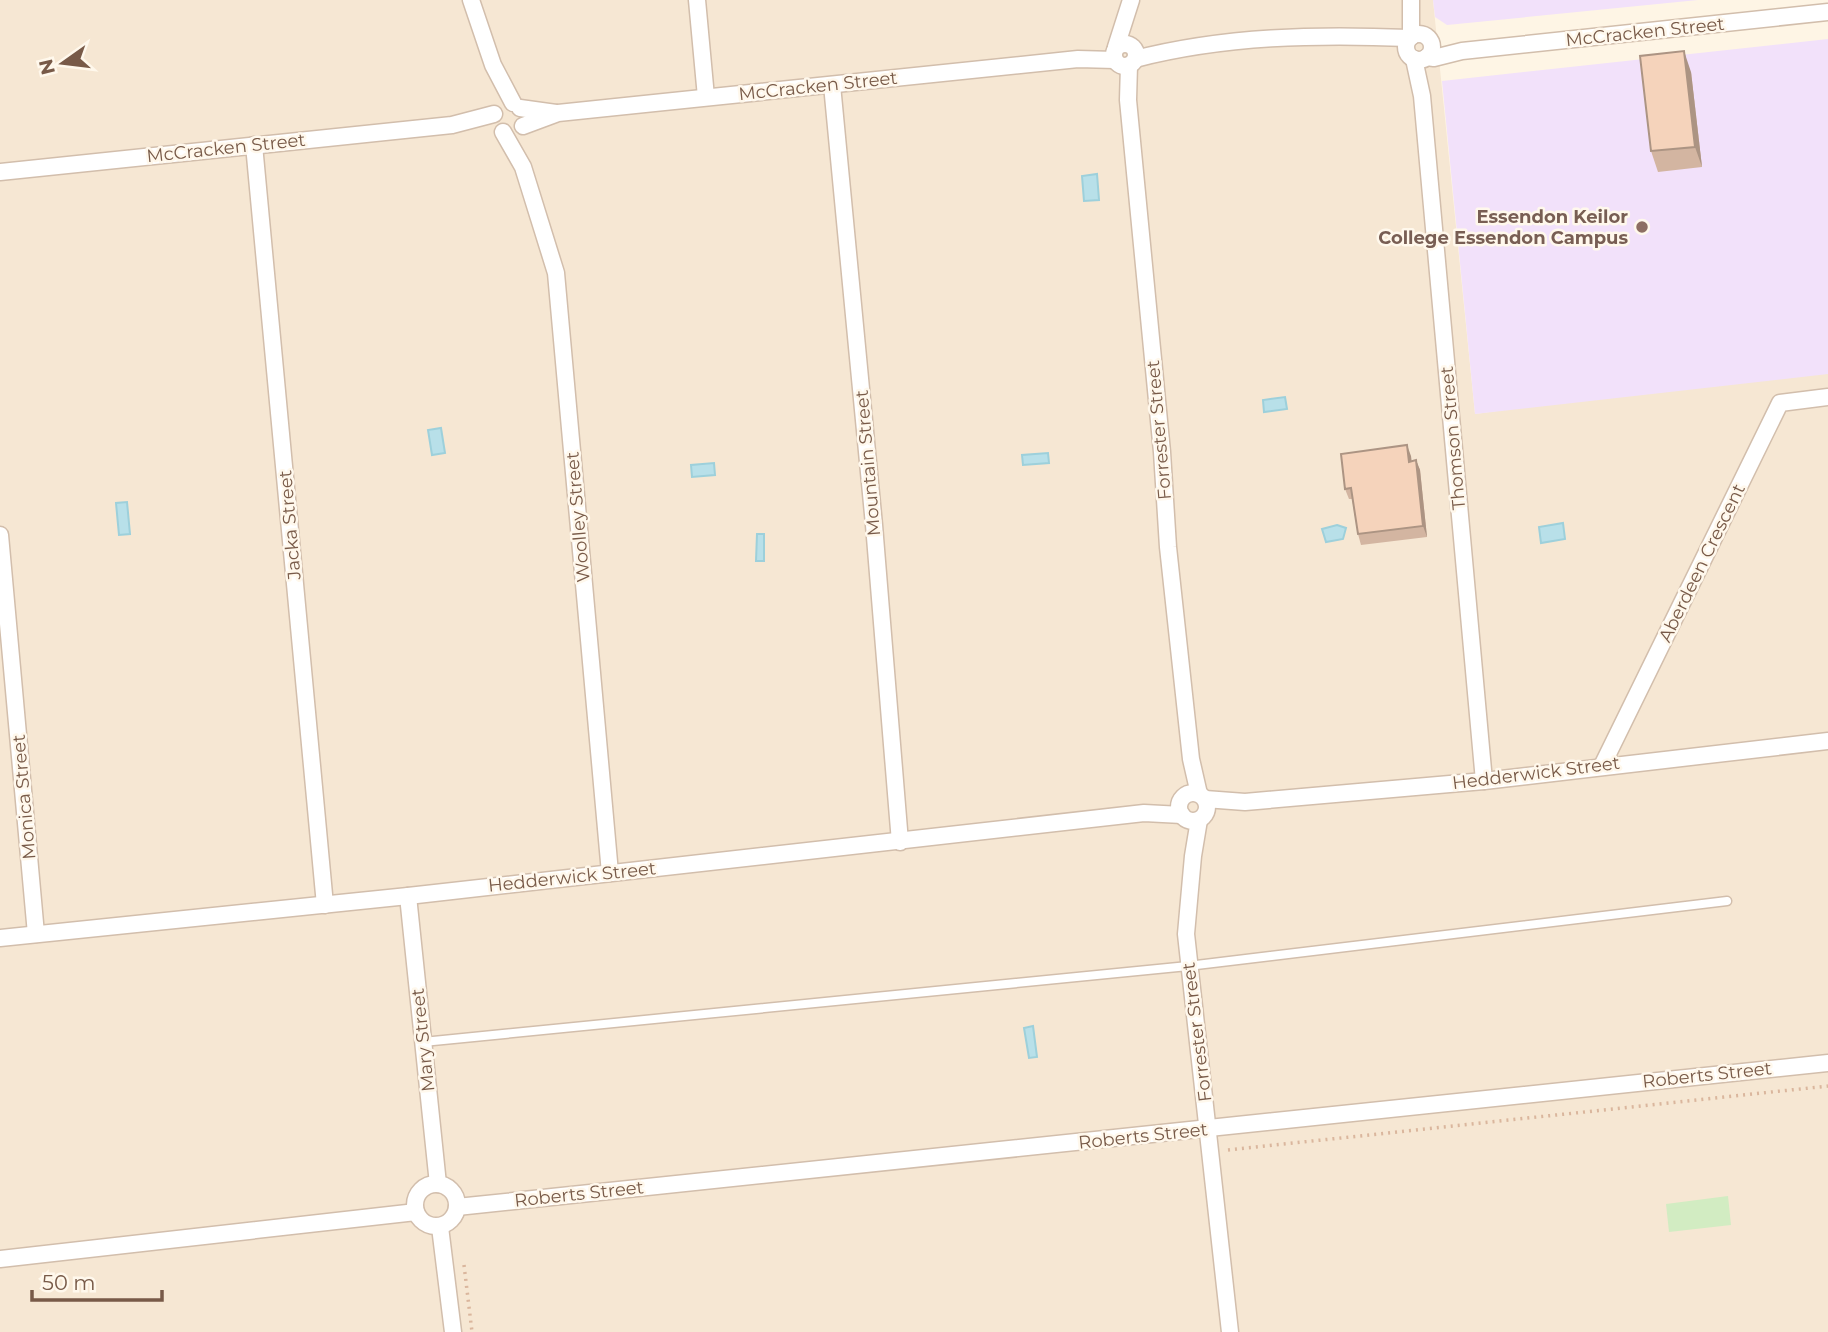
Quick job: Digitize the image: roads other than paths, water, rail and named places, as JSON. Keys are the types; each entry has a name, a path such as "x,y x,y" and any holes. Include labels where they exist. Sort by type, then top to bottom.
{"street":[{"name":"Woolley Street","path":"471,0 556,273 610,873"},
{"path":"697,0 706,97"},
{"name":"Thomson Street","path":"1412,0 1484,780"},
{"name":"Forrester Street","path":"1129,7 1124,55 1162,452 1168,547 1191,759 1193,856 1186,934 1188,967 1209,1129 1230,1332"},
{"name":"McCracken Street","path":"0,172 452,125 505,116 558,113 1169,51 1301,35 1362,36 1418,47 1462,51 1828,12"},
{"name":"Mountain Street","path":"832,85 874,525 900,842"},
{"name":"McCracken Street","path":"505,116 512,134 558,113"},
{"name":"Woolley Street","path":"521,128 523,167"},
{"name":"Jacka Street","path":"254,145 325,905"},
{"name":"Aberdeen Crescent","path":"1602,766 1780,403 1828,397"},
{"name":"Monica Street","path":"0,535 36,934"},
{"name":"Hedderwick Street","path":"0,938 900,842 1193,807 1484,780 1828,741"},
{"name":"Mary Street","path":"408,896 438,1184"},
{"name":"Roberts Street","path":"457,1207 1828,1063"},
{"path":"438,1184 449,1188 454,1194 457,1207 454,1218 440,1227 425,1223 416,1212 419,1192 425,1187 438,1184"},
{"path":"0,1259 416,1212"},
{"path":"440,1227 453,1332"}],"lane":[{"path":"423,1042 1188,967 1727,901"}],"water":[{"path":"1097,174 1099,200 1084,201 1082,176"},
{"path":"1285,397 1287,409 1264,412 1263,400"},
{"path":"441,428 445,453 432,455 428,430"},
{"path":"1048,453 1049,463 1023,465 1022,455"},
{"path":"714,463 715,475 692,477 691,465"},
{"path":"127,502 130,534 119,535 116,503"},
{"path":"1563,523 1565,539 1541,543 1539,527"},
{"path":"1337,525 1346,528 1343,539 1326,542 1322,529"},
{"path":"757,534 764,534 764,561 756,561"},
{"path":"1033,1026 1037,1057 1029,1058 1024,1028"}],"place":[{"name":"Essendon Keilor College Essendon Campus","path":"1642,227"}]}
